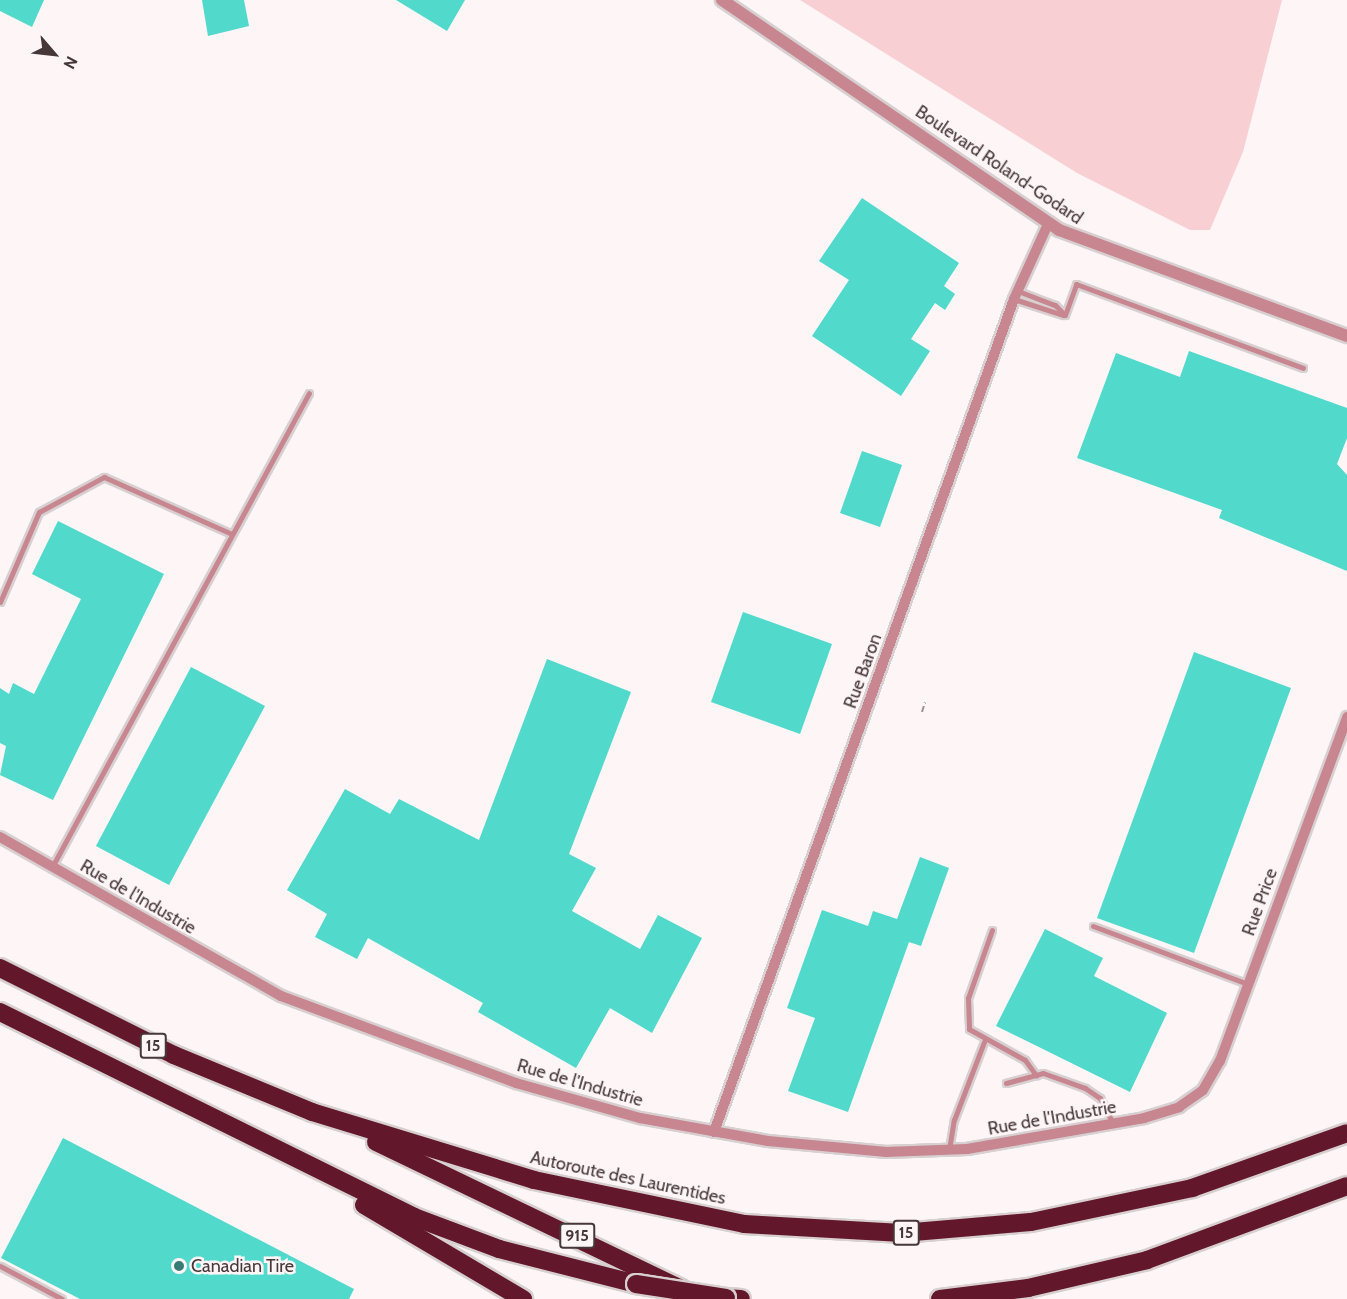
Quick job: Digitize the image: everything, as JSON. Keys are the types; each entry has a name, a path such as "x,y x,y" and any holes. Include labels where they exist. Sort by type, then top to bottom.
{"highway":[{"name":"Autoroute des Laurentides","path":"0,968 174,1055 312,1112 512,1174 656,1210 744,1224 858,1232 964,1230 1096,1212 1234,1175 1347,1133"},
{"name":"15","path":"0,1012 302,1166 455,1234 636,1284 734,1298"},
{"name":"915","path":"312,1112 700,1299"},
{"path":"302,1166 448,1260 523,1299"},
{"path":"940,1299 1028,1288 1148,1260 1347,1186"}],"street":[{"name":"Boulevard Roland-Godard","path":"722,0 1048,224 1122,256 1347,336"},
{"name":"Rue Baron","path":"714,1132 1016,295 1048,224"},
{"name":"Rue Price","path":"1198,1095 1220,1061 1347,717"},
{"name":"Rue de l'Industrie","path":"0,837 227,968 329,1017 579,1102 714,1132 851,1151 949,1150 1114,1125 1162,1114 1198,1095"}],"lane":[{"path":"1016,295 1065,315 1076,284 1303,368"},
{"path":"52,867 309,393"},
{"path":"0,602 39,512 104,477 232,534"},
{"path":"1093,926 1248,984"},
{"path":"992,930 968,998 969,1029 984,1042 1025,1060 1036,1075"},
{"path":"949,1150 954,1120 984,1042"},
{"path":"1006,1083 1036,1075 1092,1091 1114,1125"},
{"path":"0,1266 62,1299"}],"path":[{"path":"922,712 925,702"}],"shaded area":[{"path":"800,0 1282,0 1243,152 1210,230 1190,230 1077,173"}],"building":[{"path":"0,0 44,0 32,27 0,11"},
{"path":"202,0 244,0 249,26 208,36"},
{"path":"396,0 465,0 447,31"},
{"path":"862,198 959,263 944,286 955,294 945,310 935,303 911,339 930,351 901,396 812,336 849,280 819,261"},
{"path":"1189,351 1347,408 1347,438 1337,464 1347,475 1347,571 1219,518 1222,510 1077,458 1116,353 1180,377"},
{"path":"862,451 902,465 880,527 840,513"},
{"path":"58,521 164,574 53,800 0,775 6,746 0,743 0,688 9,694 13,683 34,694 81,599 32,574"},
{"path":"743,612 832,644 800,734 711,702"},
{"path":"1194,652 1291,688 1194,953 1097,918"},
{"path":"547,659 631,692 569,854 596,868 572,911 640,949 658,915 702,938 652,1033 610,1008 576,1068 478,1012 483,1003 368,938 357,959 315,937 327,914 287,890 345,789 390,814 399,799 479,840"},
{"path":"191,667 265,706 169,885 96,846"},
{"path":"920,857 949,868 921,946 909,942 848,1112 788,1091 815,1018 787,1008 822,910 868,926 873,911 897,919"},
{"path":"1045,929 1103,958 1094,976 1167,1013 1130,1092 996,1026"},
{"path":"63,1138 354,1289 349,1299 80,1299 1,1258"}],"place":[{"name":"Canadian Tire","path":"179,1266"}]}
